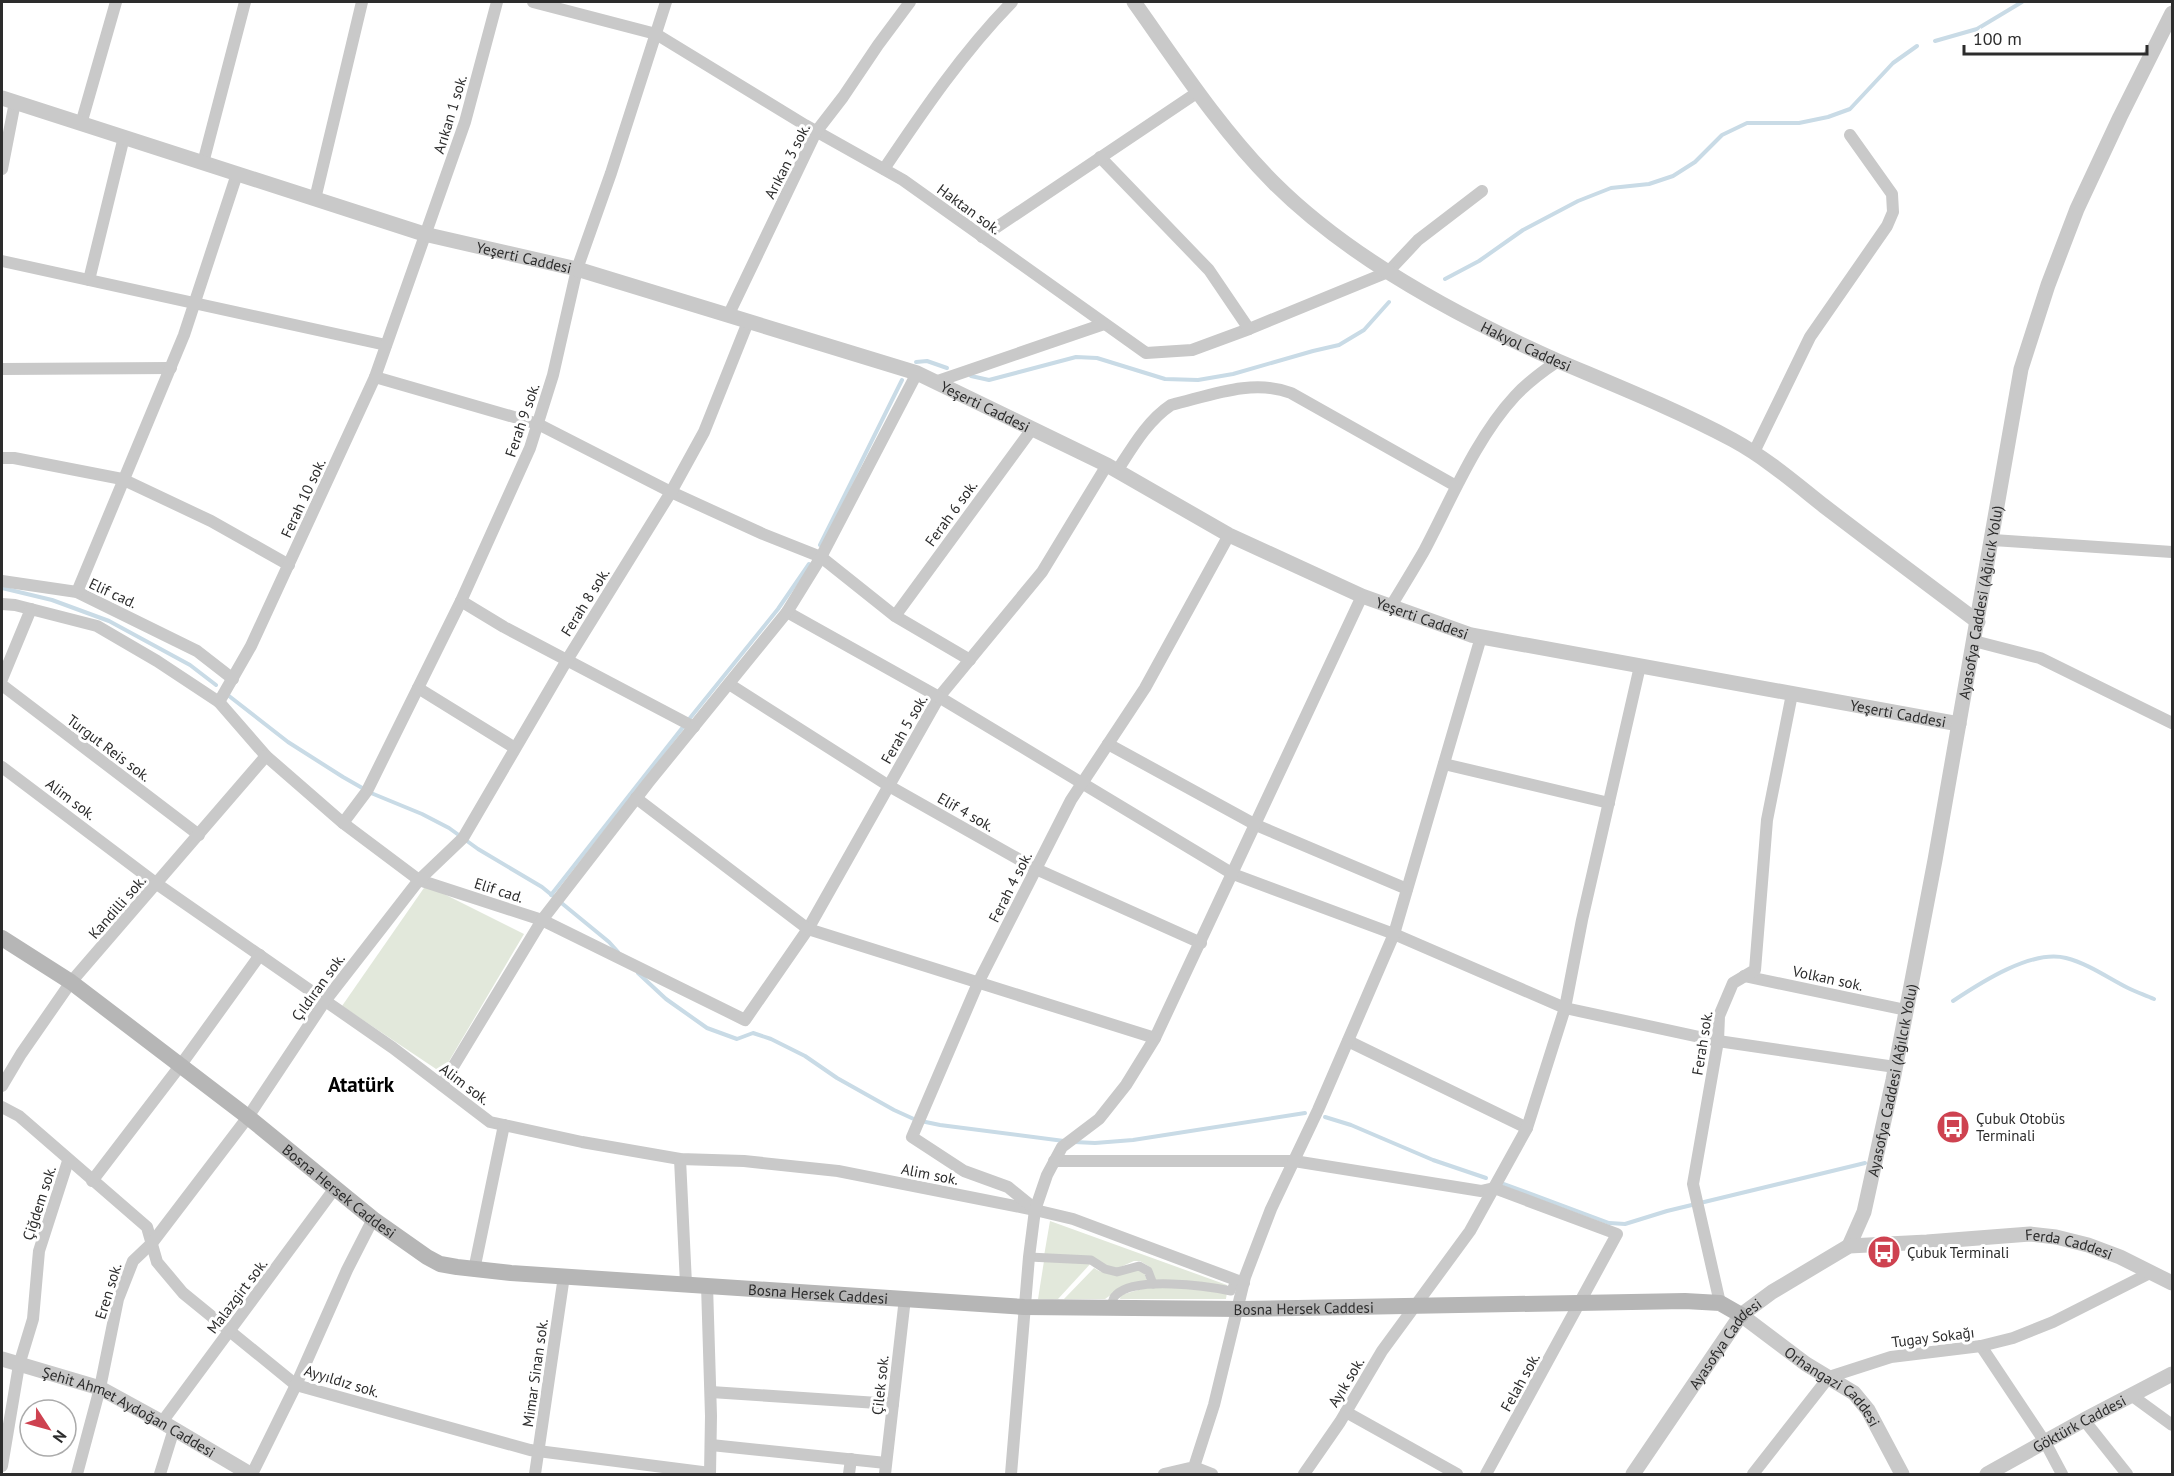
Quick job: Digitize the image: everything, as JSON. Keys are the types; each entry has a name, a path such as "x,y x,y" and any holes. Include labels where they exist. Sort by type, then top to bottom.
{"main road":[{"name":"Bosna Hersek Caddesi","path":"2,938 71,982 248,1117 373,1219 440,1264 474,1270 1024,1307 1236,1310 1684,1301 1720,1303 1741,1315"}],"street":[{"path":"81,124 116,2"},
{"path":"203,163 245,2"},
{"path":"315,199 362,2"},
{"name":"Arıkan 1 sok.","path":"424,234 465,122 497,2"},
{"name":"Haktan sok.","path":"532,2 656,34 816,132 903,180 1146,353 1192,350 1388,272"},
{"name":"Ferah 9 sok.","path":"343,823 367,791 461,601 530,448 553,375 577,268 611,173 666,2"},
{"name":"Arıkan 3 sok.","path":"728,316 816,132 910,2"},
{"path":"884,170 928,104 981,33 1012,2"},
{"name":"Hakyol Caddesi","path":"1134,2 1198,92 1274,183 1331,231 1388,272 1461,313 1558,360 1629,390 1754,452 1978,622"},
{"name":"Ayasofya Caddesi (Ağılcık Yolu)","path":"1849,1246 1864,1212 1895,1067 1993,540 2021,369 2044,296 2077,209 2172,13"},
{"path":"982,237 1198,92"},
{"path":"2,169 8,100"},
{"name":"Yeşerti Caddesi","path":"8,100 424,234 577,268 917,374 1112,468 1229,536 1362,596 1471,635 1959,724"},
{"path":"1754,452 1809,337 1887,226 1893,212 1892,194 1850,135"},
{"path":"89,280 124,137"},
{"path":"1100,157 1209,270 1249,329"},
{"path":"77,592 171,368 237,174"},
{"path":"1388,272 1418,240 1482,191"},
{"name":"Ferah 10 sok.","path":"219,702 251,646 375,377 424,234"},
{"path":"2,261 386,345"},
{"name":"Ferah 8 sok.","path":"419,880 463,838 567,660 671,492 704,432 748,322"},
{"path":"935,382 1104,324"},
{"path":"1391,606 1424,550 1456,486 1504,408 1526,385 1558,360"},
{"path":"2,369 171,368"},
{"path":"442,1085 542,920 636,798 787,612 822,557 917,374"},
{"path":"375,377 538,424 671,492 763,534 822,557 895,616 970,660"},
{"name":"Ferah 5 sok.","path":"745,1020 808,929 939,697 1042,572 1112,468 1163,411 1171,405 1260,386 1280,389 1291,393 1456,486"},
{"name":"Ferah 6 sok.","path":"895,616 1032,429"},
{"path":"2,458 14,458 124,480 211,521 289,565"},
{"name":"Ferah 4 sok.","path":"1035,1210 1008,1187 964,1171 912,1137 978,983 1071,800 1145,688 1229,536"},
{"path":"1993,540 2172,552"},
{"name":"Elif cad.","path":"2,581 77,592 197,651 233,678"},
{"path":"1011,1474 1029,1257 1035,1210 1047,1175 1062,1147 1099,1119 1126,1085 1155,1038 1362,596"},
{"path":"461,601 694,727"},
{"path":"2,604 15,605 97,627 219,702 266,756"},
{"path":"2,679 31,609"},
{"path":"787,612 939,697 1233,874 1394,934 1565,1008 1718,1041 1895,1067"},
{"path":"1194,1467 1214,1405 1236,1310 1240,1281 1394,934 1481,637"},
{"path":"1974,641 2040,658 2172,723"},
{"name":"Ayık sok.","path":"1304,1474 1346,1412 1382,1351 1470,1231 1527,1128 1565,1008 1582,920 1640,666"},
{"name":"Elif 4 sok.","path":"729,684 889,786 1036,869 1201,943"},
{"name":"Turgut Reis sok.","path":"2,685 199,835"},
{"path":"418,688 515,748"},
{"name":"Ferah sok.","path":"1720,1303 1693,1184 1718,1041 1719,1016 1733,983 1755,970 1767,820 1792,694"},
{"path":"1108,744 1256,825 1407,889"},
{"name":"Elif cad.","path":"266,756 343,823 419,880 542,920 745,1020"},
{"name":"Kandilli sok.","path":"2,1086 21,1054 71,982 266,756"},
{"path":"1444,764 1609,803"},
{"name":"Alim sok.","path":"2,767 157,884 325,1001 490,1122 582,1142 680,1159 744,1161 838,1171 1035,1210 1073,1219 1240,1281"},
{"path":"636,798 808,929 1155,1038"},
{"name":"Çıldıran sok.","path":"248,1117 325,1001 419,880"},
{"path":"92,1180 180,1066 260,955"},
{"name":"Volkan sok.","path":"1744,976 1906,1010"},
{"path":"1348,1041 1527,1128"},
{"name":"Ayyıldız sok.","path":"2,1107 19,1116 68,1161 147,1227 158,1262 183,1293 296,1385 538,1451 710,1474"},
{"name":"Eren sok.","path":"76,1474 100,1388 118,1299 133,1261 152,1243 248,1117"},
{"path":"474,1270 504,1125"},
{"path":"680,1159 686,1284"},
{"name":"Çiğdem sok.","path":"2,1466 19,1365 33,1319 39,1251 68,1161"},
{"path":"1054,1161 1294,1161 1481,1191 1494,1188"},
{"name":"Malazgirt sok.","path":"160,1474 168,1426 230,1331 335,1188"},
{"name":"Felah sok.","path":"1486,1474 1617,1234 1494,1188"},
{"path":"251,1474 296,1385 347,1270 373,1219"},
{"name":"Ferda Caddesi","path":"1849,1246 2030,1234 2056,1237 2088,1245 2172,1283"},
{"name":"Ayasofya Caddesi","path":"1633,1474 1741,1315 1772,1292 1849,1246"},
{"path":"1029,1257 1092,1260 1105,1269 1117,1272 1139,1266 1148,1271 1153,1284"},
{"name":"Tugay Sokağı","path":"1829,1377 1891,1357 1981,1346 2032,1331 2152,1272"},
{"name":"Mimar Sinan sok.","path":"535,1474 564,1276"},
{"path":"1111,1308 1113,1299 1118,1293 1153,1284 1197,1285 1231,1291 1240,1281"},
{"path":"707,1285 711,1392 710,1474"},
{"name":"Çilek sok.","path":"886,1469 905,1298"},
{"name":"Orhangazi Caddesi","path":"1741,1315 1799,1359 1854,1392 1868,1410 1902,1474"},
{"path":"1981,1346 2045,1442 2062,1474"},
{"name":"Şehit Ahmet Aydoğan Caddesi","path":"2,1359 100,1388 251,1474"},
{"name":"Göktürk Caddesi","path":"1987,1474 2172,1374"},
{"path":"1753,1474 1829,1377"},
{"path":"711,1392 893,1404"},
{"path":"2131,1395 2172,1425"},
{"path":"1346,1412 1458,1474"},
{"path":"2084,1420 2127,1474"},
{"path":"711,1445 851,1459 886,1469"},
{"path":"849,1474 851,1459"},
{"path":"1164,1474 1194,1467 1212,1474"}],"shaded area":[{"path":"426,885 524,934 442,1073 342,1006"},
{"path":"1050,1221 1227,1285 1227,1289 1156,1281 1150,1267 1140,1261 1134,1261 1118,1268 1044,1256"},
{"path":"1044,1261 1092,1262 1058,1299 1038,1299"},
{"path":"1094,1268 1106,1273 1144,1272 1147,1281 1115,1292 1105,1299 1064,1299"},
{"path":"1152,1286 1227,1292 1226,1299 1120,1299 1121,1295"}],"waterway":[{"path":"1935,41 1977,29 2022,2"},
{"path":"1445,279 1479,261 1523,230 1578,201 1611,188 1649,184 1673,176 1695,162 1722,135 1747,123 1799,123 1828,117 1850,109 1893,63 1917,46"},
{"path":"971,376 989,380 1076,357 1097,358 1165,379 1198,380 1233,374 1339,345 1364,330 1389,302"},
{"path":"916,362 927,361 947,368"},
{"path":"820,545 902,380"},
{"path":"690,718 778,609 809,564"},
{"path":"2,588 52,600 109,621 190,665 216,685"},
{"path":"229,696 288,742 343,777 371,793 449,828 478,849 542,887 618,952"},
{"path":"551,895 683,727"},
{"path":"1953,1001 2007,969 2038,958 2052,957 2066,958 2083,964 2154,999"},
{"path":"638,973 666,999 707,1028 737,1039 753,1033 771,1039 805,1056 837,1078 894,1110 916,1120 1064,1141"},
{"path":"1074,1142 1133,1140 1305,1113"},
{"path":"1325,1117 1351,1125 1433,1160 1486,1178"},
{"path":"1504,1184 1609,1223 1625,1224 1667,1211 1865,1163"}],"place":[{"name":"Çubuk Otobüs Terminali","path":"1953,1127"},
{"name":"Çubuk Terminali","path":"1884,1252"}],"district":[{"name":"Atatürk","path":"361,1084"}]}
